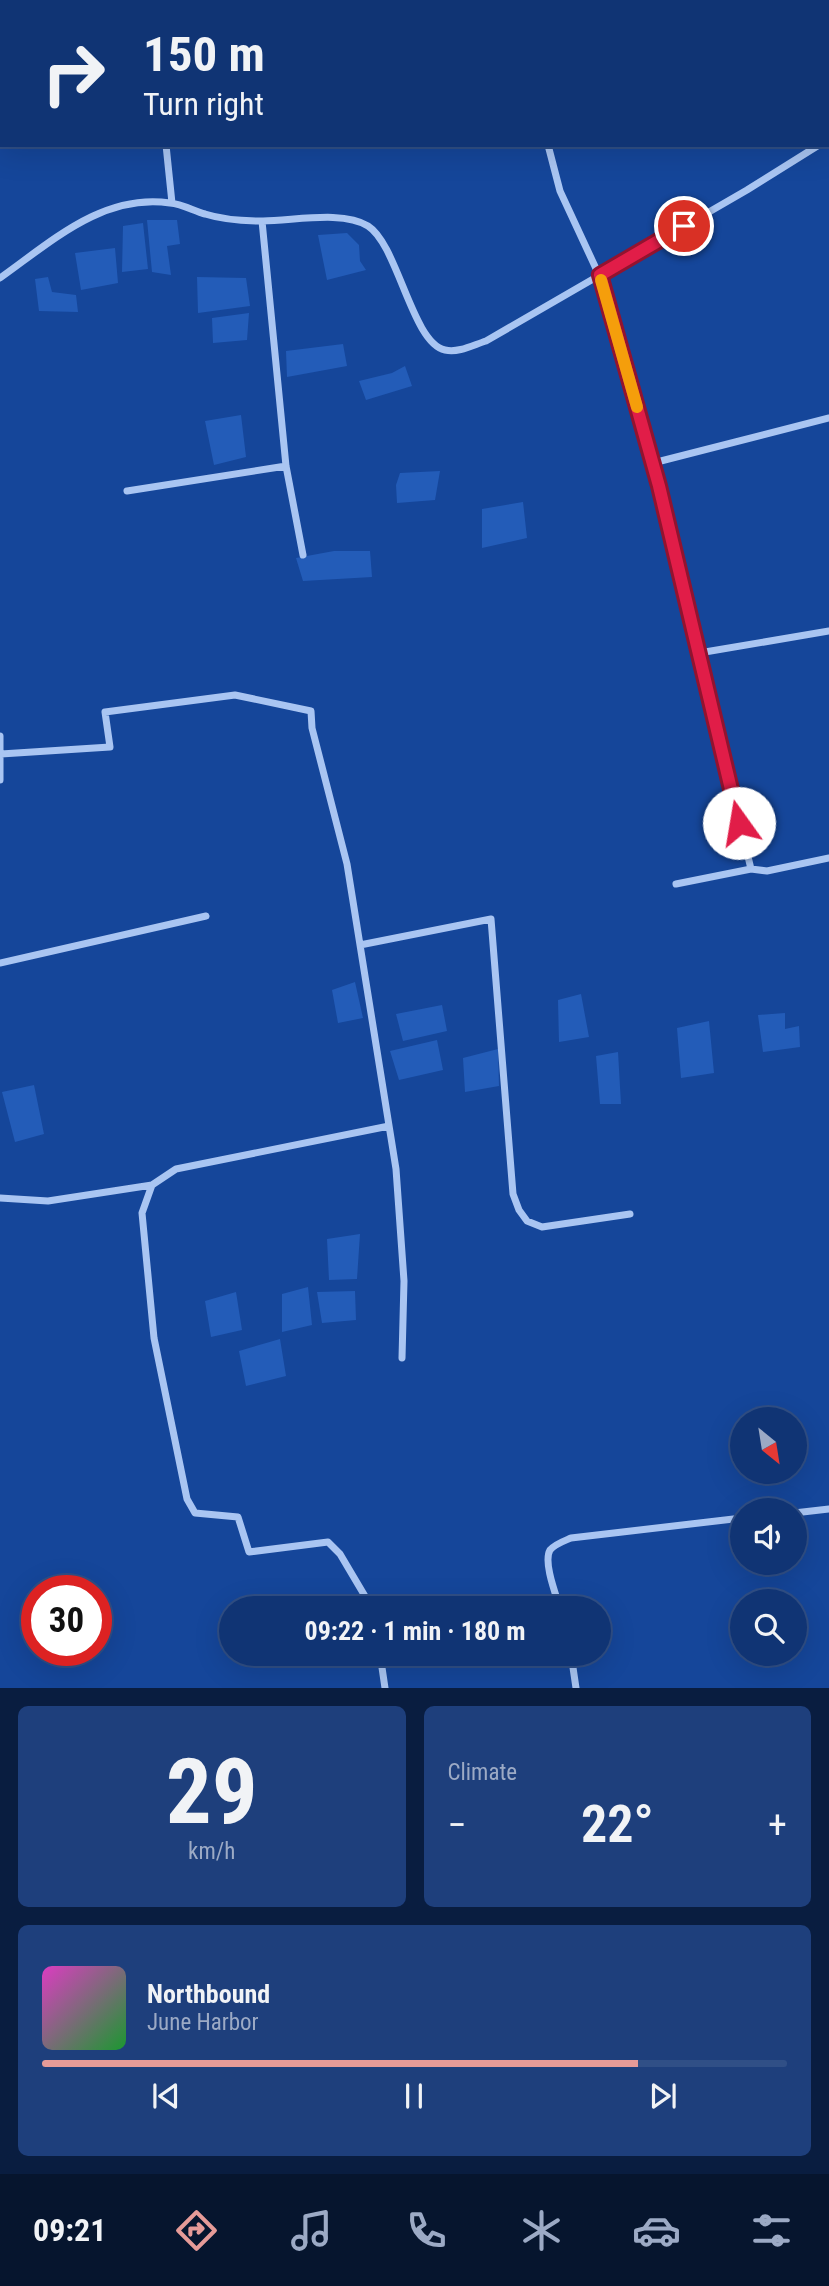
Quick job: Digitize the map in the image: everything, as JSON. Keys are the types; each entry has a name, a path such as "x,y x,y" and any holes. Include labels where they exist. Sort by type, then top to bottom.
{"street":[{"path":"166,147 172,203"},
{"path":"549,147 560,191 600,275 653,463 751,869"},
{"path":"0,278 84,219 119,205 172,203 225,219 262,221 348,218 369,227 383,243 429,338 443,350 459,350 486,341 747,190 816,147"},
{"path":"262,221 286,466 303,555"},
{"path":"653,463 829,418"},
{"path":"127,491 286,466"},
{"path":"699,653 829,632"},
{"path":"1,754 110,747 105,712 234,695 311,711 313,729 347,864 396,1169 404,1281 402,1358"},
{"path":"0,736 0,780"},
{"path":"676,884 751,869 766,871 829,858"},
{"path":"0,963 206,916"},
{"path":"360,944 491,919 513,1194 519,1210 527,1221 542,1227 630,1214"},
{"path":"0,1198 48,1201 152,1185 176,1169 389,1126"},
{"path":"152,1185 142,1213 154,1338 187,1499 195,1513 237,1517 249,1552 328,1542 340,1554 365,1596"},
{"path":"807,1512 829,1509"},
{"path":"557,1596 547,1559 551,1550 559,1543 571,1538 730,1519"},
{"path":"382,1666 385,1688"},
{"path":"573,1666 576,1688"}],"building":[{"path":"147,220 177,220 180,244 167,246 171,275 152,272"},
{"path":"143,223 148,269 122,272 123,226"},
{"path":"347,233 359,245 360,261 366,270 327,280 318,235"},
{"path":"115,248 118,283 81,290 75,253"},
{"path":"48,277 52,292 76,295 78,312 39,311 35,279"},
{"path":"197,277 246,278 250,306 198,313"},
{"path":"249,313 247,340 213,343 212,318"},
{"path":"343,344 347,366 287,377 286,351"},
{"path":"405,366 412,386 366,400 359,381 392,373"},
{"path":"241,415 246,457 214,465 205,421"},
{"path":"440,471 435,500 397,503 396,485 400,473"},
{"path":"523,502 527,538 482,548 482,509"},
{"path":"334,551 370,551 372,577 303,581 296,558"},
{"path":"355,982 363,1018 338,1023 332,990"},
{"path":"581,994 589,1037 559,1042 558,1000"},
{"path":"442,1005 447,1031 403,1041 396,1014"},
{"path":"785,1013 785,1029 799,1026 800,1047 763,1052 758,1015"},
{"path":"709,1021 714,1073 681,1078 677,1028"},
{"path":"437,1040 443,1070 399,1080 390,1051"},
{"path":"498,1049 499,1086 465,1092 463,1058"},
{"path":"618,1052 621,1104 600,1104 596,1056"},
{"path":"34,1085 44,1134 15,1142 2,1092"},
{"path":"360,1234 357,1279 329,1280 327,1239"},
{"path":"308,1287 312,1325 282,1332 282,1294"},
{"path":"355,1291 356,1320 322,1323 317,1292"},
{"path":"236,1292 242,1330 211,1337 205,1301"},
{"path":"280,1339 286,1376 246,1386 239,1351"}],"slow traffic":[{"path":"601,280 637,407"}],"route":[{"path":"684,226 600,275 659,486 739,823"}]}
